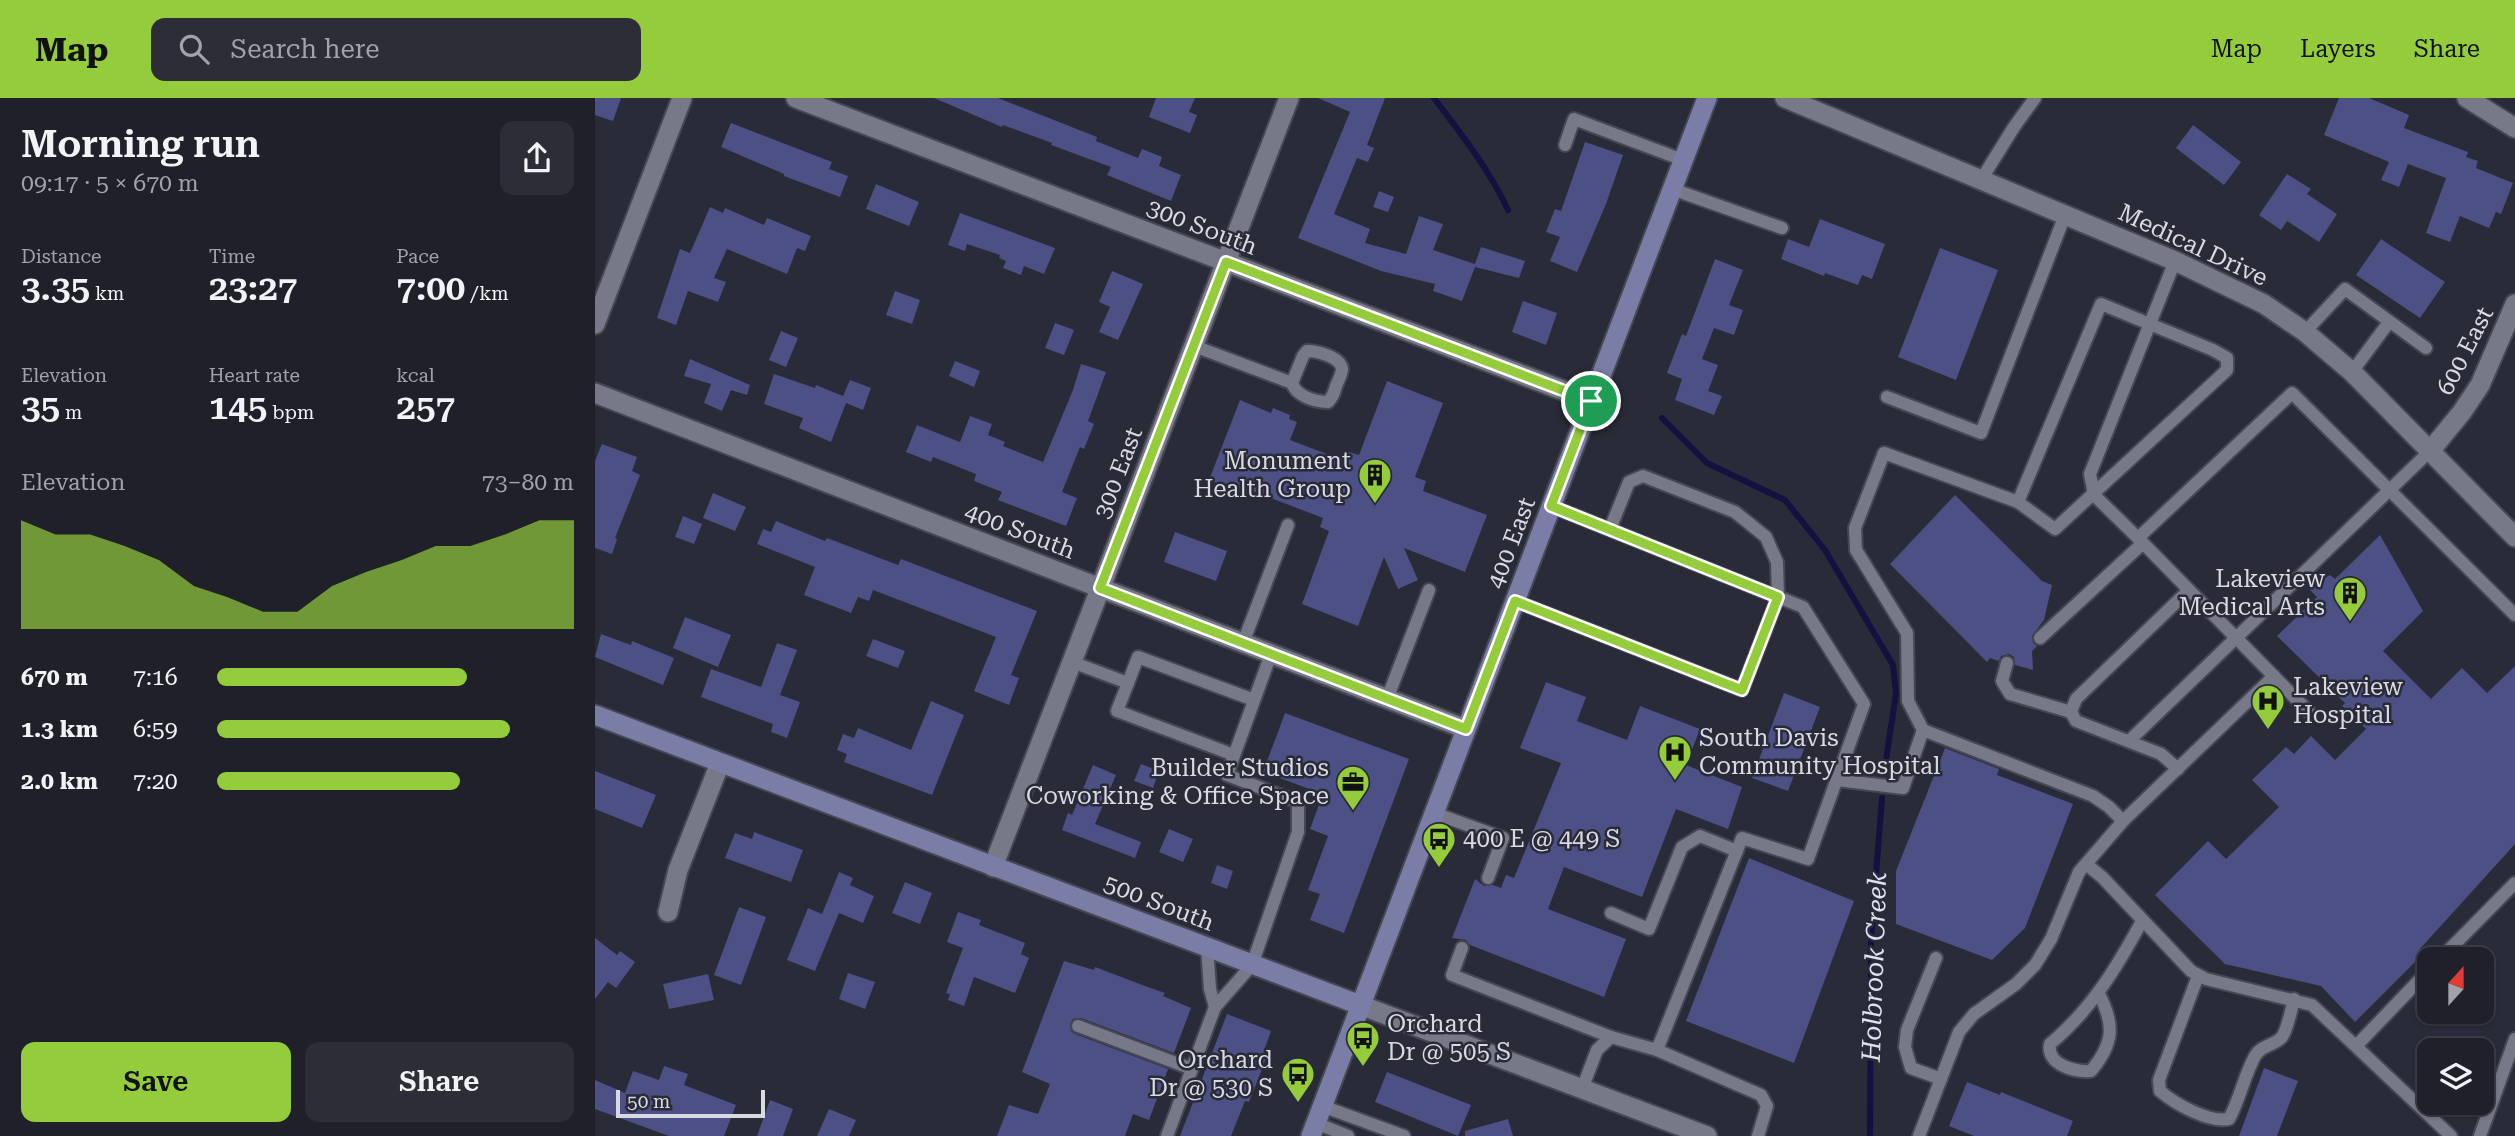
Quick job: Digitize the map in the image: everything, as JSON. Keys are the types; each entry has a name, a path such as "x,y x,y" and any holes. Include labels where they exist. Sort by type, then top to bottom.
{"main road":[{"name":"400 East","path":"1316,1122 1707,98"},
{"name":"500 South","path":"595,715 1360,1005"}],"street":[{"path":"595,324 683,98"},
{"name":"300 South","path":"796,98 1591,401"},
{"name":"300 East","path":"993,866 1289,98"},
{"name":"Medical Drive","path":"1785,98 2175,261 2242,292 2305,332 2352,372 2515,537"},
{"path":"2467,98 2515,128"},
{"name":"600 East","path":"2430,451 2457,419 2480,385 2515,304"},
{"name":"400 South","path":"595,393 1466,729"},
{"path":"668,912 678,870 720,763"},
{"name":"500 South","path":"1360,1005 1707,1136"}],"lane":[{"path":"1981,180 2035,98"},
{"path":"1565,145 1574,119 1683,160"},
{"path":"1672,189 1782,228"},
{"path":"1887,397 1981,433 2064,215"},
{"path":"2175,261 2090,474 2094,495 2311,714"},
{"path":"2305,332 2345,289 2426,348"},
{"path":"2018,502 2101,304 2227,358 2227,370 2055,529 2018,502 1884,453 1855,528 1856,550 1907,633 1908,701 1923,730 2093,796 2123,821"},
{"path":"2352,372 2389,322"},
{"path":"1194,346 1292,383 1297,393 1321,402 1328,402 1332,398 1342,371 1341,365 1325,355 1307,351 1292,383"},
{"path":"2040,638 2292,393 2515,615"},
{"path":"2129,741 2430,451"},
{"path":"1515,601 1742,690 1778,597 1777,562 1766,537 1735,512 1643,476 1629,482 1610,530"},
{"path":"1551,506 1803,607 1864,704 1808,859 1742,838 1657,1050"},
{"path":"1243,643 1288,525"},
{"path":"1387,699 1429,590"},
{"path":"2071,712 2076,699 2189,590"},
{"path":"1167,1136 1215,1007 1252,965 1298,832 1298,802 1227,775 1271,654"},
{"path":"1234,755 1118,711 1128,683 1139,657 1254,700"},
{"path":"1072,662 1128,683"},
{"path":"2007,663 2002,681 2010,694 2071,712 2076,721 2161,754 2178,769"},
{"path":"1919,1136 1965,1022 2025,975 2045,951 2074,881 2086,864 2123,821 2274,676"},
{"path":"1837,780 1903,788 1923,730"},
{"path":"1434,813 1503,838 1488,878"},
{"path":"1611,913 1649,929 1682,847 1700,836 1737,851"},
{"path":"2086,864 2102,877 2186,967 2198,976 2312,1005 2451,1136"},
{"path":"2452,947 2515,883"},
{"path":"2099,995 2108,1013 2110,1037 2099,1062 2091,1071 2078,1072 2053,1060 2049,1051 2050,1044 2071,1027 2099,995 2142,921"},
{"path":"1207,947 1210,989 1215,1007"},
{"path":"1462,948 1452,975 1611,1037 1657,1050 1762,1095 1767,1106 1758,1136"},
{"path":"1936,958 1907,1030 1905,1047 1911,1068 1941,1079"},
{"path":"2198,976 2159,1080 2160,1091 2173,1103 2219,1121 2229,1119 2256,1055 2264,1046 2282,1037 2294,999"},
{"path":"2357,1045 2417,982"},
{"path":"1078,1026 1192,1069"},
{"path":"1582,1088 1597,1050 1611,1037"},
{"path":"2480,1136 2515,1039"},
{"path":"1316,1122 1348,1136"},
{"path":"1316,1122 1404,1136"}],"building":[{"path":"595,98 621,98 613,121 595,115"},
{"path":"934,98 998,98 1097,137 1096,141 1138,158 1142,149 1162,157 1159,166 1181,175 1171,201 1107,175 1111,167 1003,125 1002,127"},
{"path":"1156,98 1195,98 1189,112 1197,115 1190,133 1149,117"},
{"path":"1318,98 1385,98 1367,145 1374,148 1368,162 1357,158 1334,214 1370,229 1365,243 1406,254 1419,216 1443,224 1433,250 1475,264 1481,247 1525,261 1519,278 1475,267 1462,301 1433,291 1435,284 1381,271 1298,238 1350,112"},
{"path":"2339,98 2369,98 2409,115 2404,128 2468,152 2466,157 2478,161 2476,168 2513,183 2501,214 2496,212 2489,228 2460,216 2450,242 2426,233 2446,178 2408,164 2399,187 2381,180 2389,162 2324,135"},
{"path":"731,123 832,162 829,169 848,176 840,197 784,176 721,147"},
{"path":"2193,125 2241,162 2224,185 2176,148"},
{"path":"1585,142 1623,155 1606,204 1577,272 1550,261 1560,237 1546,232 1555,209 1561,211"},
{"path":"2287,174 2311,189 2307,194 2337,214 2319,242 2287,221 2281,230 2259,215"},
{"path":"876,184 919,202 909,226 866,209"},
{"path":"1379,191 1394,197 1388,212 1373,207"},
{"path":"710,207 723,213 725,208 764,225 767,218 811,236 805,251 797,248 787,274 727,249 714,278 726,282 718,302 688,291 676,325 657,318 680,249 690,253"},
{"path":"960,213 1055,248 1044,274 1024,266 1021,275 1003,268 1006,261 999,258 1000,255 967,244 965,251 948,245"},
{"path":"1820,219 1885,244 1872,279 1862,275 1858,285 1825,273 1824,276 1781,259 1788,239 1809,247"},
{"path":"2381,239 2445,282 2420,318 2356,275"},
{"path":"1940,248 1998,270 1956,380 1898,357"},
{"path":"1715,259 1743,270 1729,305 1743,310 1734,335 1714,328 1702,359 1718,365 1708,391 1722,396 1714,415 1675,400 1682,379 1667,373 1682,334 1686,336"},
{"path":"1112,271 1143,284 1118,340 1099,332 1110,307 1099,302"},
{"path":"895,291 920,300 912,324 886,315"},
{"path":"1523,301 1557,313 1546,345 1512,332"},
{"path":"1055,323 1074,330 1064,355 1045,348"},
{"path":"781,331 798,338 786,367 769,360"},
{"path":"690,359 750,385 747,395 731,390 722,411 704,403 711,384 684,376"},
{"path":"955,361 980,371 974,387 949,376"},
{"path":"1081,364 1106,372 1088,421 1094,424 1084,449 1080,447 1062,492 1077,498 1066,526 998,500 1002,492 974,481 976,474 933,457 931,462 906,452 917,425 960,442 970,416 992,424 988,435 1005,442 1003,446 1043,462"},
{"path":"774,374 815,388 816,385 843,396 850,380 871,388 863,410 846,403 831,442 799,428 803,418 764,404"},
{"name":"Monument Health Group","path":"1387,381 1443,403 1415,477 1426,481 1423,491 1487,515 1465,572 1404,548 1418,580 1398,589 1384,557 1358,626 1302,604 1329,531 1320,527 1323,518 1250,490 1248,495 1209,480 1240,400 1271,413 1273,408 1290,415 1289,419 1297,422 1290,440 1345,461 1349,452 1359,455"},
{"path":"602,444 637,457 632,471 640,475 615,538 617,539 612,554 595,548 595,461"},
{"path":"713,493 746,507 735,531 703,518"},
{"path":"1955,495 2042,581 2052,585 2044,620 2032,636 2033,643 2037,646 2032,651 2033,670 2015,665 2014,657 2009,654 2001,656 1999,661 1990,658 1987,662 1890,564"},
{"path":"683,516 702,524 694,544 675,537"},
{"path":"776,521 825,541 827,538 898,565 901,559 1037,611 1011,675 1019,678 1009,705 974,691 996,637 873,590 869,601 858,597 851,613 804,595 815,567 757,544 763,529 771,532"},
{"path":"1175,532 1227,551 1216,581 1164,562"},
{"name":"Lakeview Hospital","path":"2380,535 2423,611 2383,651 2431,699 2462,668 2487,693 2515,666 2515,844 2422,947 2417,947 2417,960 2355,1022 2321,986 2225,964 2155,895 2208,841 2226,859 2279,807 2252,780 2286,747 2294,754 2311,736 2335,760 2366,729 2342,706 2345,703 2277,636 2317,597 2310,590 2319,581 2330,575 2335,579"},
{"path":"685,617 731,635 718,667 673,648"},
{"path":"601,634 631,645 632,641 674,658 663,685 595,657"},
{"path":"873,639 905,651 898,668 866,656"},
{"path":"777,643 797,650 780,695 800,702 787,738 771,732 773,724 701,697 711,669 761,687"},
{"path":"1546,682 1586,697 1577,721 1627,740 1640,706 1700,729 1686,765 1742,787 1728,829 1676,809 1642,897 1564,867 1548,909 1626,939 1604,997 1470,945 1466,940 1452,938 1475,879 1484,886 1501,888 1506,875 1514,878 1561,763 1520,748"},
{"path":"1784,693 1820,707 1788,791 1752,778"},
{"path":"931,701 964,715 932,795 844,762 847,754 837,750 843,734 854,738 858,728 911,750"},
{"name":"Builder Studios Coworking & Office Space","path":"1285,713 1409,759 1344,933 1310,920 1320,894 1308,890 1328,836 1310,829 1323,794 1263,772"},
{"path":"1945,748 1999,769 1997,775 2073,804 2025,928 1992,960 1896,924 1896,871"},
{"path":"1141,764 1159,771 1153,788 1134,781"},
{"path":"1093,765 1116,775 1095,824 1141,842 1135,858 1062,830 1068,813 1072,815"},
{"path":"595,771 656,795 642,828 595,809"},
{"path":"1169,829 1193,839 1183,862 1159,852"},
{"path":"754,832 803,850 791,882 725,858 735,833 752,839"},
{"path":"1749,858 1854,901 1794,1063 1686,1021"},
{"path":"1217,865 1233,871 1227,889 1211,883"},
{"path":"839,872 853,878 850,885 874,896 863,923 839,913 815,971 787,960 808,908 822,914"},
{"path":"905,882 932,893 920,924 892,913"},
{"path":"739,907 766,917 741,985 714,975"},
{"path":"958,912 981,920 979,925 1025,943 1021,954 1029,958 1015,993 974,977 964,1006 948,1000 950,994 946,993 963,948 947,942"},
{"path":"595,938 617,955 620,951 635,962 616,988 608,982 595,999"},
{"path":"1064,961 1094,970 1095,967 1165,993 1163,996 1191,1008 1174,1053 1081,1018 1073,1019 1070,1024 1071,1031 1075,1034 1168,1069 1149,1120 1133,1114 1125,1136 997,1136 1009,1105 1038,1114 1050,1084 1022,1072"},
{"path":"848,973 875,982 865,1009 839,999"},
{"path":"708,974 714,1000 669,1009 663,984"},
{"path":"1227,1014 1271,1031 1265,1048 1269,1049 1262,1069 1231,1136 1180,1136"},
{"path":"664,1066 688,1074 684,1085 736,1105 724,1136 669,1136 595,1109 595,1080 625,1093 633,1071 659,1080"},
{"path":"2264,1068 2298,1081 2277,1136 2239,1136"},
{"path":"1387,1072 1471,1105 1458,1136 1375,1102"},
{"path":"1967,1082 2000,1095 2001,1092 2073,1121 2067,1136 1974,1136 1949,1126"},
{"path":"770,1100 793,1109 783,1136 757,1136"},
{"path":"829,1109 856,1120 849,1136 817,1136"},
{"path":"1508,1119 1513,1136 1465,1136 1465,1131"}],"waterway":[{"name":"Holbrook Creek","path":"1434,98 1483,166 1508,210"},
{"name":"Holbrook Creek","path":"1662,418 1707,463 1785,500 1825,550 1893,665 1896,694 1884,773"},
{"name":"Holbrook Creek","path":"1870,1136 1871,938 1882,798"}],"place":[{"name":"Monument Health Group","path":"1375,505"},
{"name":"Lakeview Medical Arts","path":"2350,623"},
{"name":"Lakeview Hospital","path":"2268,731"},
{"name":"South Davis Community Hospital","path":"1675,782"},
{"name":"Builder Studios Coworking & Office Space","path":"1353,812"},
{"name":"400 E @ 449 S","path":"1439,869"},
{"name":"Orchard Dr @ 505 S","path":"1363,1068"},
{"name":"Orchard Dr @ 530 S","path":"1298,1104"}],"route":[{"path":"1226,262 1591,401 1551,506 1778,597 1742,690 1515,601 1466,729 1100,588 1226,262"}]}
